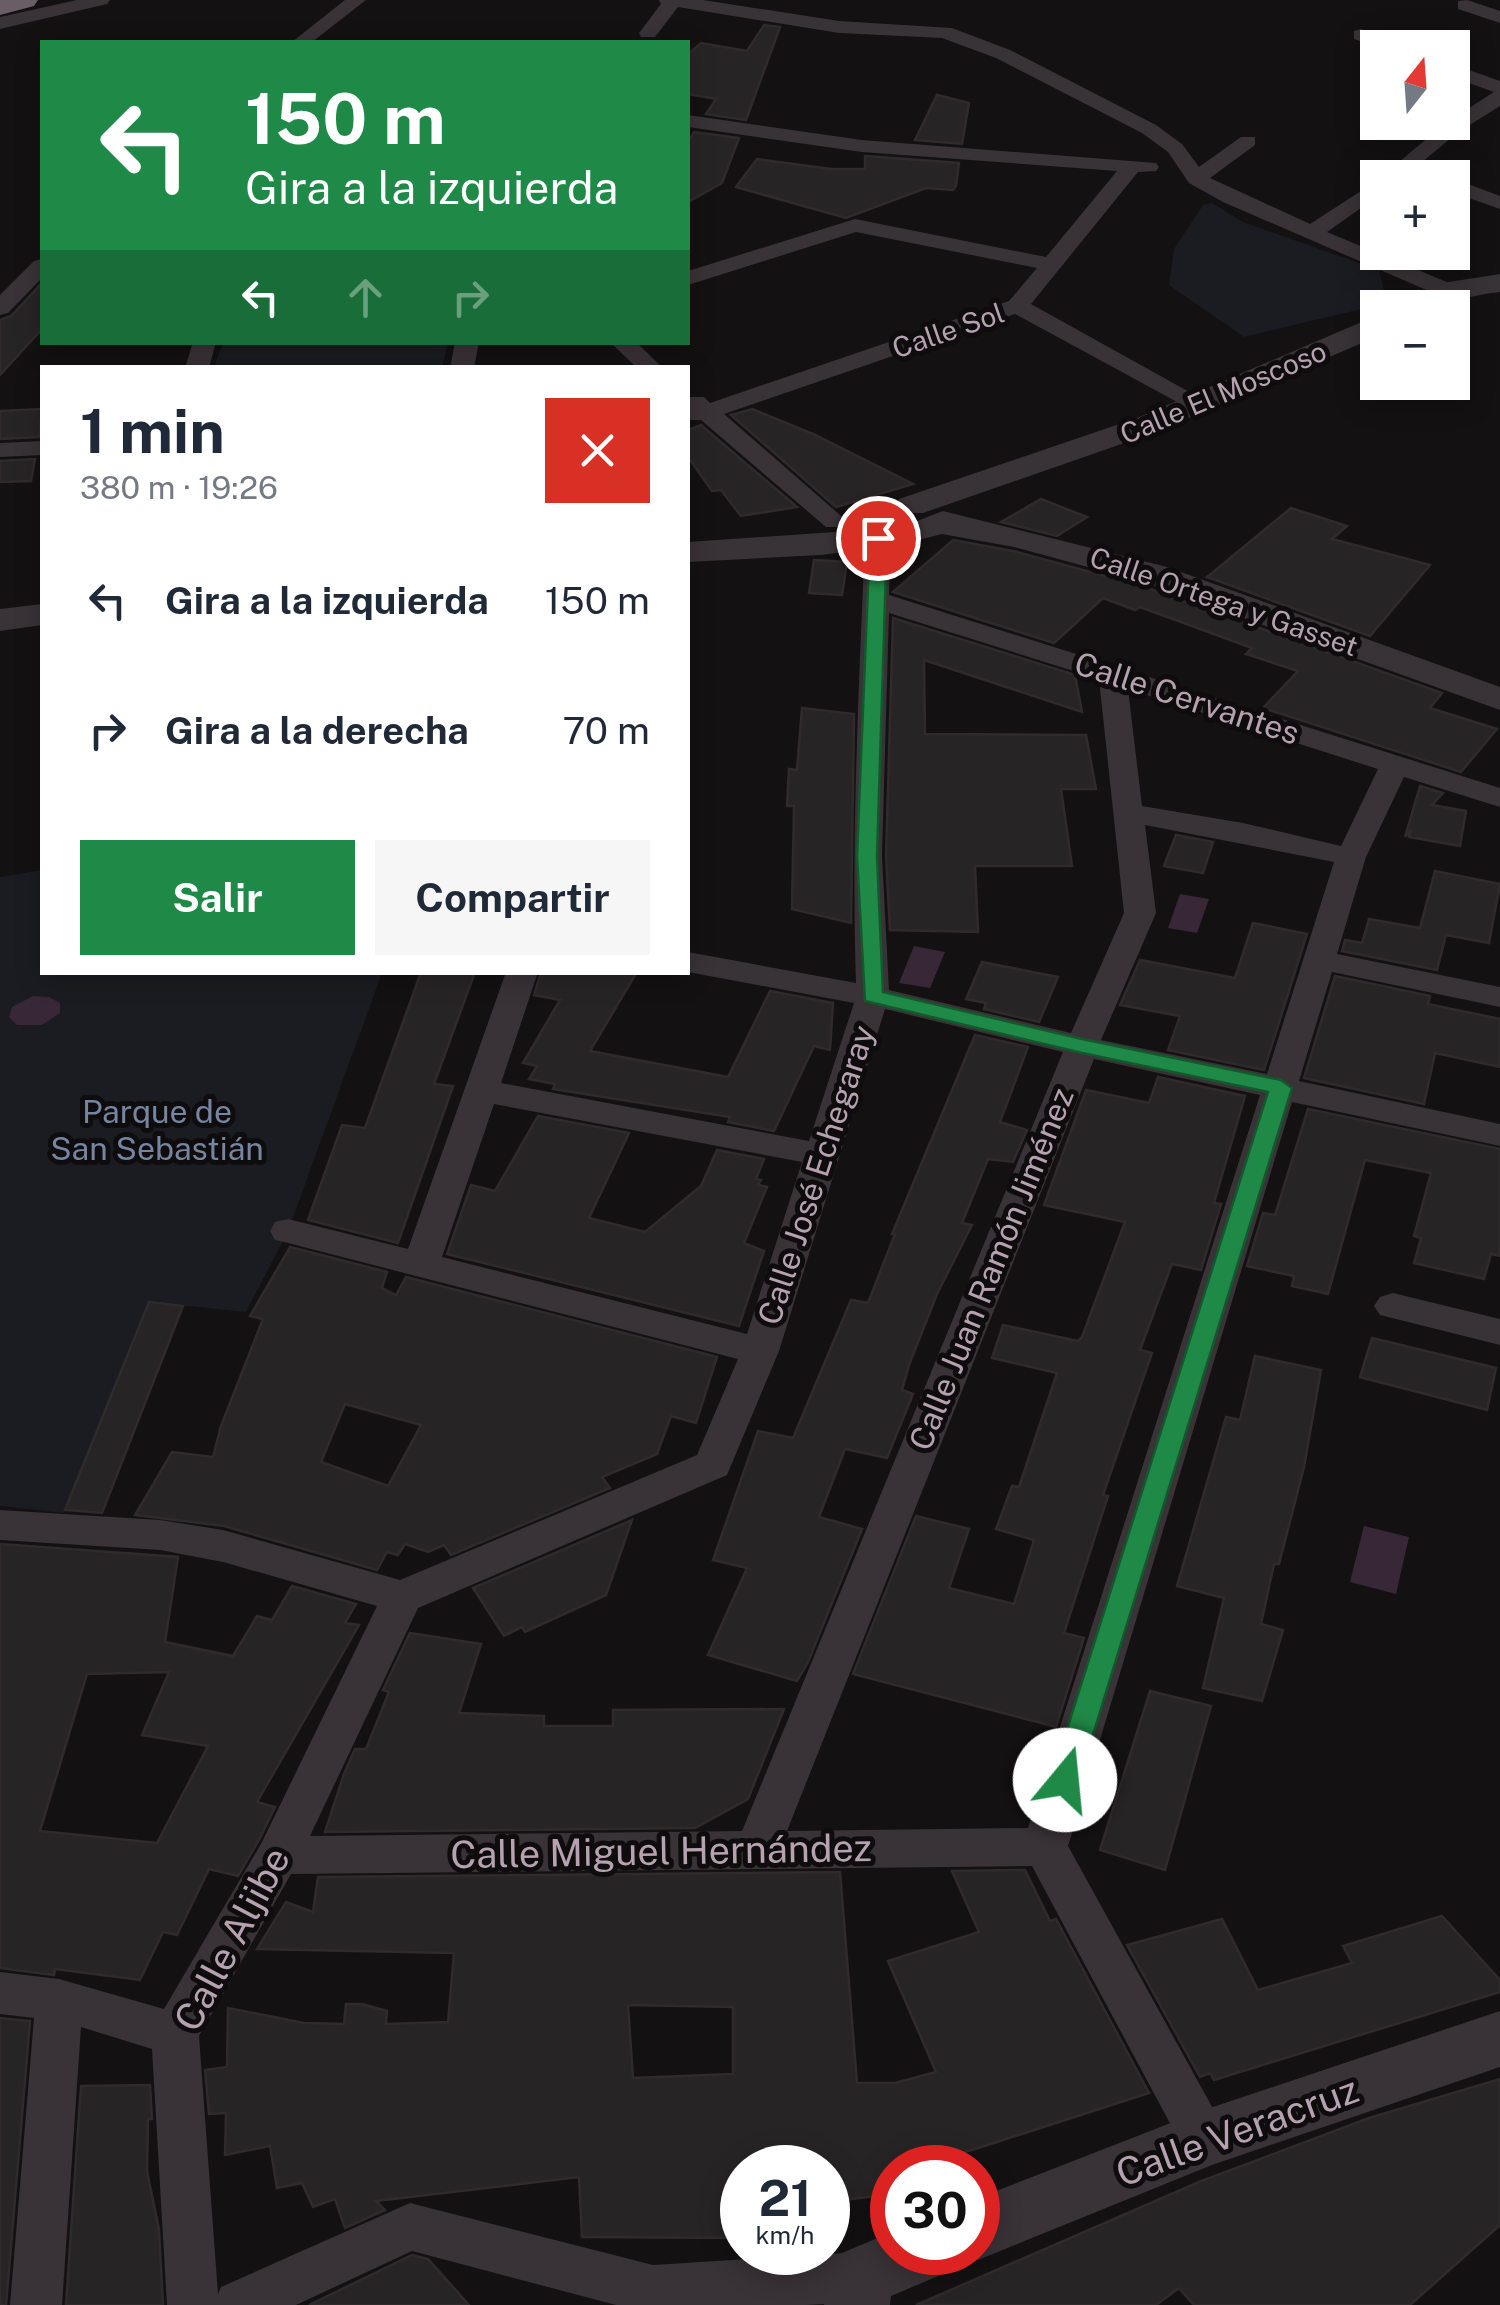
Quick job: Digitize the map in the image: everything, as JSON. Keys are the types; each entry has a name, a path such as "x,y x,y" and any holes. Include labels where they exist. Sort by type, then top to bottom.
{"highway":[{"path":"0,6 24,0"}],"street":[{"path":"0,24 101,0"},
{"path":"304,40 357,0"},
{"path":"648,32 670,1 839,27 945,32 1003,54 1149,129 1176,148 1192,174"},
{"path":"1465,5 1500,17"},
{"path":"1470,77 1500,88"},
{"path":"1470,115 1500,97"},
{"path":"1473,114 1500,125"},
{"path":"690,121 862,146 1192,174 1230,198 1446,290 1496,286"},
{"path":"1409,160 1429,140"},
{"path":"1192,174 1248,141"},
{"name":"Calle Sol","path":"694,407 1017,306 1132,166"},
{"path":"1470,191 1500,203"},
{"path":"1311,233 1360,199"},
{"path":"690,277 854,225 1050,264"},
{"path":"0,276 38,275"},
{"path":"0,308 38,275"},
{"path":"1017,306 1200,404"},
{"name":"Calle El Moscoso","path":"932,517 988,508 1067,456 1284,370 1360,333"},
{"path":"625,345 648,365"},
{"path":"694,407 848,531 932,517"},
{"path":"0,450 40,448"},
{"path":"690,550 932,517"},
{"name":"Calle Ortega y Gasset","path":"932,517 1055,544 1144,569 1500,700"},
{"name":"Calle José Echegaray","path":"402,1597 713,1465 760,1350 873,996 867,856 874,599 848,531"},
{"name":"Calle Cervantes","path":"874,599 1500,798"},
{"path":"0,620 40,616"},
{"name":"Calle Juan Ramón Jiménez","path":"757,1850 1082,1046 1140,913 1112,674"},
{"path":"1204,2138 1044,1846 1351,856 1395,764"},
{"path":"1130,813 1244,832 1351,856"},
{"path":"1320,960 1500,996"},
{"path":"690,962 873,996 1082,1046 1500,1134"},
{"path":"421,1264 521,975"},
{"path":"484,1091 824,1155"},
{"path":"288,1231 760,1350"},
{"path":"1392,1306 1500,1332"},
{"path":"0,1525 160,1536 223,1546 402,1597"},
{"name":"Calle Aljibe","path":"194,2305 176,2034 278,1855 402,1597"},
{"name":"Calle Miguel Hernández","path":"278,1855 1044,1846"},
{"path":"0,1993 59,2000 176,2034"},
{"path":"36,2305 59,2000"},
{"name":"Calle Veracruz","path":"1000,2220 1204,2138 1500,2040"},
{"path":"239,2305 410,2226 652,2290 858,2291 883,2275"}],"green space":[{"path":"1212,203 1243,222 1360,263 1360,270 1379,270 1384,290 1360,290 1360,309 1244,337 1169,285 1174,249 1203,205"},
{"path":"222,345 448,345 442,365 215,365"},
{"name":"Parque de San Sebastián","path":"40,870 40,975 381,975 288,1231 246,1312 149,1302 64,1513 0,1506 0,877"}],"shaded area":[{"path":"1180,894 1209,899 1197,933 1168,928"},
{"path":"914,946 945,952 930,988 899,983"},
{"path":"33,996 49,997 60,1003 60,1013 42,1025 17,1025 9,1017 12,1007"},
{"path":"1364,1526 1409,1537 1396,1594 1350,1582"}],"building":[{"path":"764,25 780,27 746,120 706,114 716,99 690,94 690,52 701,43 747,51"},
{"path":"937,95 969,103 962,144 915,140"},
{"path":"694,132 739,138 722,183 690,201 690,139"},
{"path":"865,156 959,163 956,186 953,190 926,188 846,218 736,187 757,159 831,169 865,169"},
{"path":"40,285 40,331 0,375 0,320 11,316"},
{"path":"40,409 39,437 0,439 0,411"},
{"path":"752,409 813,434 913,484 836,507 731,415"},
{"path":"701,425 797,507 741,516 721,490 712,491 690,460 690,429"},
{"path":"35,459 31,481 0,482 0,461"},
{"path":"1041,499 1087,517 1057,536 1001,522"},
{"path":"1291,508 1347,526 1332,539 1430,565 1370,636 1207,577"},
{"path":"953,540 1013,551 1142,586 1442,693 1430,708 1497,729 1461,772 1263,708 1298,671 1246,654 1252,648 1140,607 1135,610 1103,598 1054,643 893,592"},
{"path":"814,560 847,562 842,595 809,593"},
{"path":"893,618 1075,675 1082,712 924,660 925,734 1086,735 1096,789 1061,789 1072,866 975,866 978,932 890,930 886,856"},
{"path":"802,708 854,714 851,923 792,909 794,806 787,806 789,769 797,770"},
{"path":"1420,786 1443,793 1432,805 1466,811 1460,846 1409,837 1411,830 1405,837"},
{"path":"1176,835 1213,842 1203,873 1164,866"},
{"path":"1435,871 1500,884 1489,943 1446,935 1437,970 1342,951 1345,940 1362,943 1369,919 1420,928"},
{"path":"1253,923 1307,934 1264,1070 1168,1050 1180,1016 1120,1005 1140,960 1235,978"},
{"path":"982,962 1058,977 1039,1022 984,1009 986,1003 966,999"},
{"path":"420,975 474,975 434,1084 453,1086 398,1243 308,1220 342,1125 365,1128"},
{"path":"540,975 635,975 590,1051 728,1077 770,991 833,1003 830,1050 814,1046 774,1131 728,1122 730,1117 553,1089 555,1084 529,1079 537,1066 523,1063 560,1000 534,995"},
{"path":"1335,976 1430,996 1428,1004 1500,1019 1500,1067 1435,1053 1424,1104 1304,1078"},
{"path":"975,1035 1028,1047 1000,1122 1027,1130 1013,1162 988,1159 962,1223 972,1225 937,1294 909,1365 902,1390 913,1394 887,1458 845,1449 819,1517 862,1529 808,1662 797,1681 708,1655 747,1568 713,1560 758,1431 793,1438 851,1300 868,1303 892,1234"},
{"path":"1158,1077 1245,1096 1214,1203 1221,1204 1201,1270 1172,1264 1140,1350 1152,1353 1103,1495 1108,1496 1064,1633 1084,1638 1056,1727 853,1674 916,1516 969,1529 949,1588 1014,1604 1034,1540 996,1529 1012,1486 1019,1487 1057,1373 992,1358 1003,1325 1078,1341 1082,1337 1125,1222 1044,1205 1086,1090 1149,1103"},
{"path":"1308,1109 1500,1149 1500,1256 1491,1254 1484,1279 1414,1263 1421,1238 1414,1236 1431,1173 1365,1160 1328,1294 1292,1286 1294,1276 1247,1266 1263,1213 1275,1215"},
{"path":"538,1116 629,1133 589,1218 645,1232 701,1186 717,1150 764,1159 756,1179 761,1180 758,1185 767,1187 744,1243 764,1251 739,1326 447,1254 471,1185 495,1191"},
{"path":"290,1247 387,1272 382,1288 396,1295 406,1277 717,1357 696,1423 671,1416 657,1454 602,1477 610,1488 451,1555 444,1545 428,1552 405,1544 398,1555 387,1552 377,1570 224,1526 135,1515 172,1452 213,1457 221,1426 263,1319 250,1316","holes":["345,1404 421,1425 388,1486 321,1462"]},
{"path":"149,1302 183,1306 102,1513 65,1510"},
{"path":"1372,1338 1496,1368 1487,1410 1360,1377"},
{"path":"1255,1356 1321,1370 1304,1467 1279,1564 1274,1564 1261,1624 1283,1630 1262,1701 1203,1688 1224,1598 1177,1586 1226,1417 1240,1420"},
{"path":"632,1520 606,1595 525,1632 522,1627 504,1636 473,1588"},
{"path":"0,1544 178,1557 165,1642 233,1656 257,1616 272,1620 292,1586 356,1604 345,1623 359,1625 257,1802 275,1807 259,1840 238,1876 209,1869 177,1935 163,1932 140,1980 55,1969 54,1975 0,1968","holes":["169,1672 142,1735 208,1746 157,1843 40,1831 87,1674"]},
{"path":"410,1633 481,1644 459,1713 544,1716 544,1726 613,1726 613,1710 784,1709 748,1799 695,1828 325,1832 344,1774 355,1749 366,1749 389,1692 383,1690"},
{"path":"1150,1691 1211,1706 1165,1870 1100,1850"},
{"path":"1025,1870 1050,1921 1056,1919 1149,2093 988,2145 870,2145 870,2197 850,2199 850,2145 720,2145 720,2238 582,2237 579,2177 376,2201 385,2210 345,2228 335,2199 313,2207 302,2183 277,2188 270,2146 225,2155 226,2113 209,2114 205,2070 227,2067 228,2008 304,2023 344,2024 346,2004 362,2004 387,2011 386,2024 448,2022 454,1953 257,1949 286,1902 313,1912 318,1877 840,1872 857,2083 895,2083 936,2072 888,1961 979,1932 952,1871","holes":["628,2005 733,2007 733,2074 633,2078"]},
{"path":"1442,1916 1500,1980 1500,1992 1214,2080 1210,2073 1200,2077 1127,1945 1222,1919 1258,1990 1352,1963 1343,1946"},
{"path":"0,2018 30,2021 6,2305 0,2305"},
{"path":"1500,2079 1500,2225 1410,2305 1194,2305 1179,2288 1156,2305 916,2305 985,2275 1000,2275 1000,2268 1199,2182 1369,2118"},
{"path":"150,2085 152,2119 148,2119 147,2171 159,2230 163,2305 66,2305 81,2086"},
{"path":"412,2255 428,2259 469,2305 309,2305"}],"route":[{"path":"878,538 867,856 873,996 1281,1088 1065,1780"}]}
